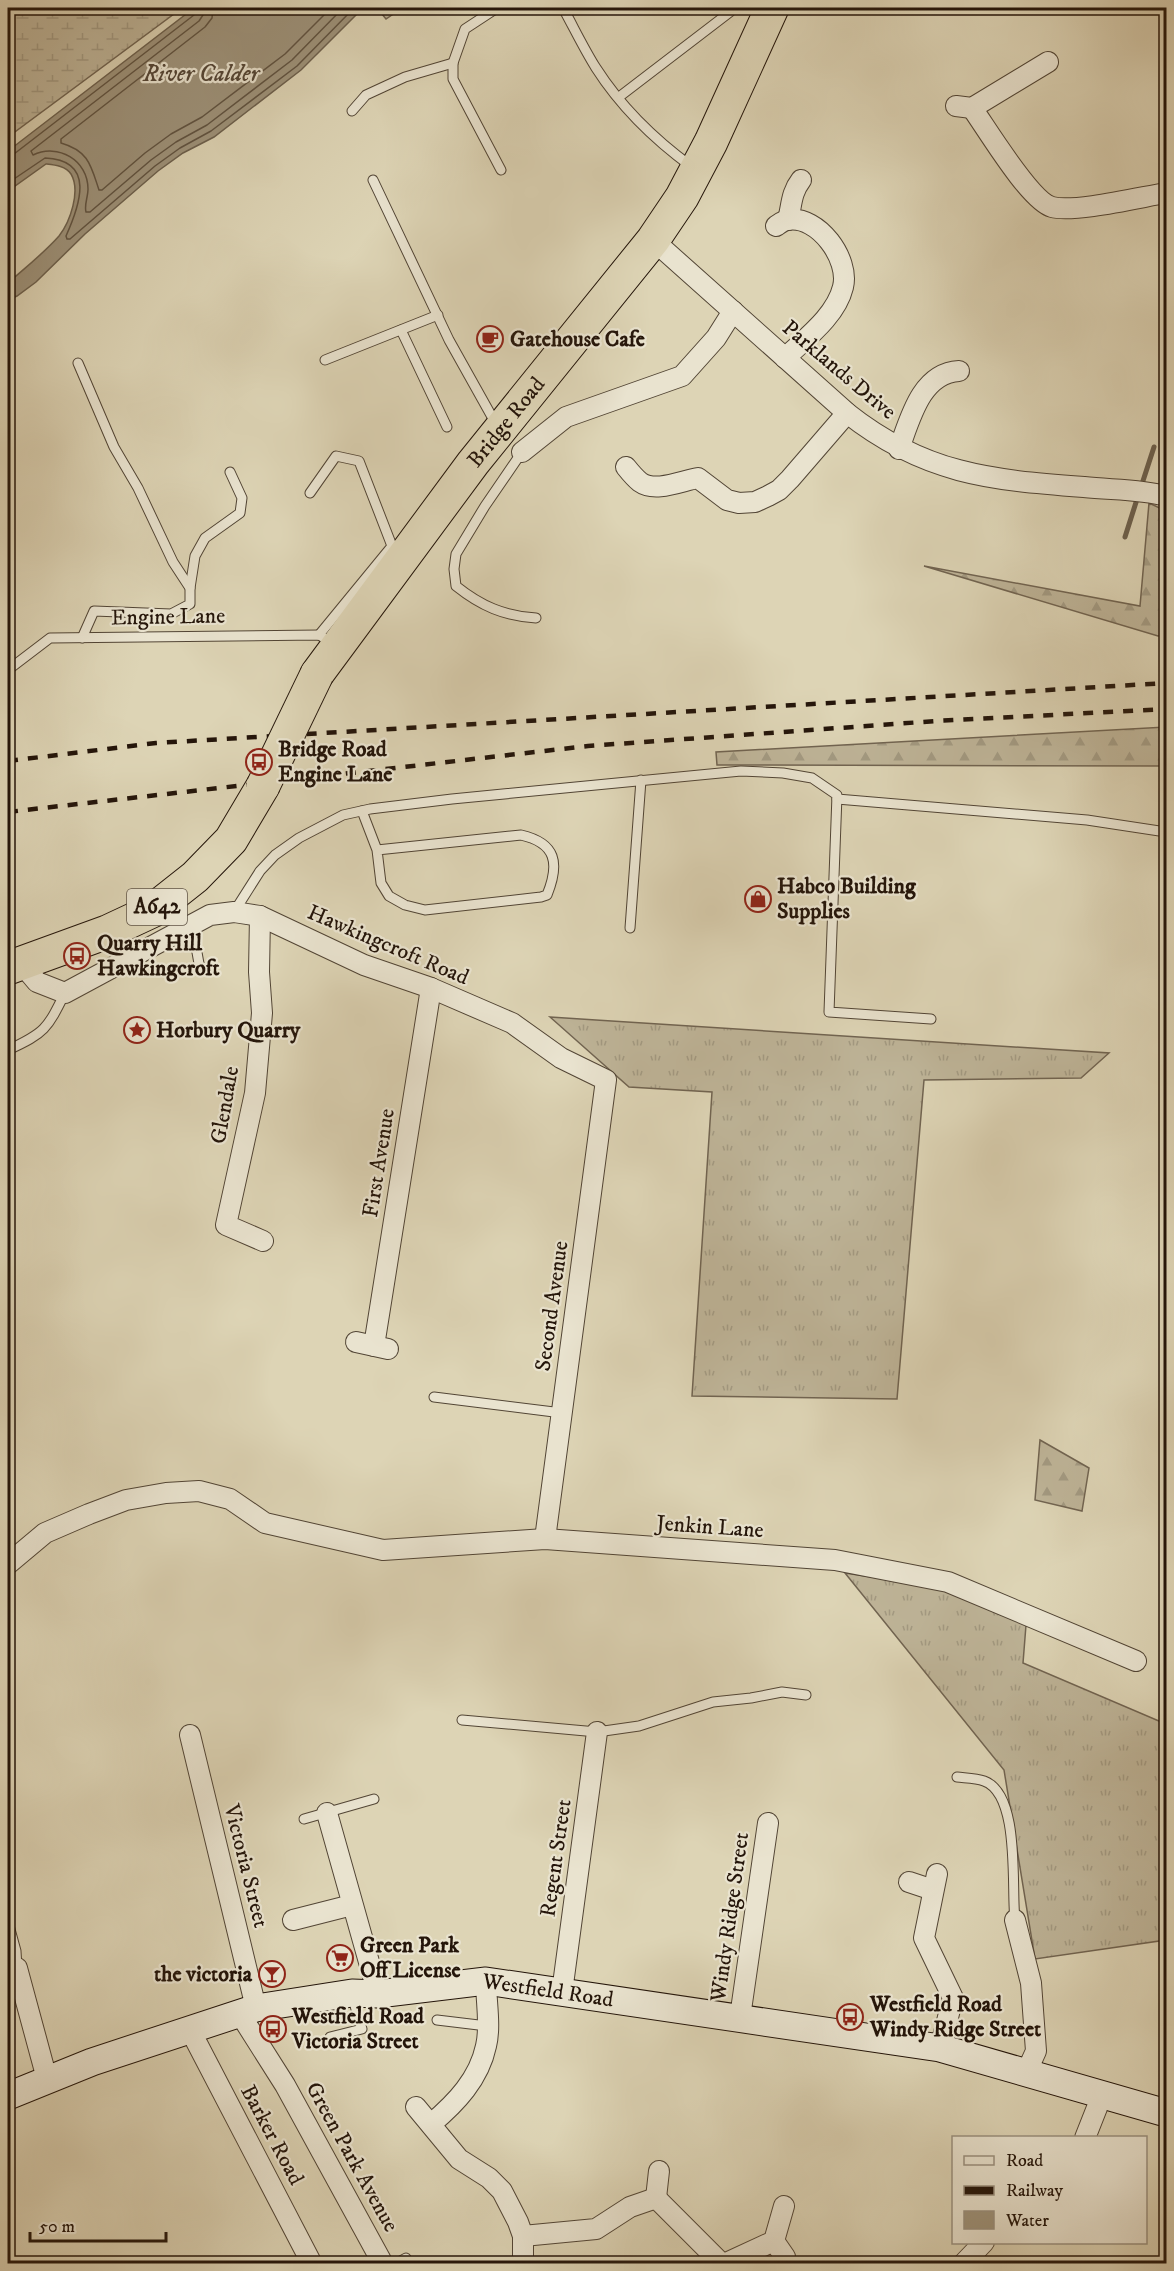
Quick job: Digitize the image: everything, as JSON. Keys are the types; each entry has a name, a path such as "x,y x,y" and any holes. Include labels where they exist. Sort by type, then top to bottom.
{"highway":[{"name":"Bridge Road","path":"14,966 107,932 152,911 195,877 231,840 262,786 318,674 328,641 511,441 653,240 696,170 772,8"}],"main road":[{"name":"Westfield Road","path":"8,2097 46,2079 189,2028 248,2011 365,1993 486,1981 940,2048 1167,2113"}],"street":[{"path":"1048,62 964,107 1032,193 1053,207 1092,206 1167,193"},
{"path":"785,358 830,314 844,285 839,254 831,242 820,232 804,223 782,223 794,190 801,180"},
{"name":"Parklands Drive","path":"653,240 847,413 873,434 899,449 930,462 980,476 1167,496"},
{"path":"511,441 566,417 682,376 716,338 733,311"},
{"path":"899,449 915,408 927,386 948,372 959,371"},
{"path":"626,467 640,483 651,486 698,478 727,500 739,503 755,502 779,490 847,413"},
{"name":"Hawkingcroft Road","path":"65,993 210,915 234,912 260,915 364,965 431,988 512,1023 561,1058 606,1080"},
{"name":"Glendale","path":"260,915 259,972 262,1013 255,1093 226,1225 263,1241"},
{"path":"14,966 37,982 65,993"},
{"name":"First Avenue","path":"373,1346 431,988"},
{"name":"Second Avenue","path":"545,1539 606,1080"},
{"name":"Jenkin Lane","path":"8,1564 45,1533 126,1500 166,1493 199,1491 230,1498 265,1523 383,1550 545,1539 835,1560 948,1582 1136,1661"},
{"name":"Regent Street","path":"562,1992 597,1732"},
{"name":"Victoria Street","path":"190,1735 248,2011"},
{"path":"327,1813 352,1905 365,1993"},
{"name":"Windy Ridge Street","path":"740,2018 768,1823"},
{"path":"909,1882 935,1882 924,1938 953,1998 940,2048"},
{"path":"294,1920 352,1905"},
{"path":"1015,1920 1031,1983 1035,2028 1036,2051 1026,2073"},
{"path":"17,1968 46,2079"},
{"path":"431,2124 451,2107 469,2086 479,2066 487,2045 486,1981"},
{"name":"Green Park Avenue","path":"248,2011 285,2085 383,2264"},
{"name":"Barker Road","path":"189,2028 312,2264"},
{"path":"1085,2136 1102,2096"},
{"path":"416,2107 459,2159 489,2178 501,2191 523,2236 523,2264"},
{"path":"656,2198 659,2171"},
{"path":"523,2236 596,2229 630,2207 656,2198"},
{"path":"656,2198 723,2264 774,2241 784,2206"},
{"path":"774,2241 785,2257"},
{"path":"963,2264 982,2244"}],"lane":[{"path":"497,8 465,28 453,63 453,79 501,170"},
{"path":"563,8 596,69 661,144 696,170"},
{"path":"619,97 733,8"},
{"path":"352,111 366,95 405,77 453,63"},
{"path":"373,180 438,315 511,441 485,506 456,554 454,569 456,586 489,608 510,616 536,618"},
{"path":"325,360 438,315"},
{"path":"401,330 447,427"},
{"path":"78,363 114,447 138,488 173,562 190,588"},
{"path":"310,493 336,456 359,461 392,546 328,641"},
{"path":"82,638 94,611 171,614 190,603 195,556 205,538 240,513 242,498 230,472"},
{"name":"Engine Lane","path":"8,670 50,638 328,641"},
{"path":"234,912 260,871 275,855 299,838 343,815 452,799 640,780 741,771 783,773 812,778 837,795 829,1012 931,1019"},
{"path":"630,928 640,780"},
{"path":"837,799 1048,816 1167,832"},
{"path":"362,811 377,849 381,883 389,896 405,906 425,910 541,897 547,895 554,870 549,848 537,839 521,836 377,849"},
{"path":"192,925 200,969"},
{"path":"8,1050 30,1040 48,1026 65,993"},
{"path":"434,1397 562,1413"},
{"path":"462,1720 597,1732 639,1726 713,1702 782,1692 806,1695"},
{"path":"957,1777 985,1781 1000,1796 1008,1817 1015,1920"},
{"path":"304,1819 374,1799"},
{"path":"8,1922 16,1951 17,1968"},
{"path":"330,2037 362,2030 365,1993"},
{"path":"437,2020 487,2026"},
{"name":"Green Park Avenue","path":"395,2264 406,2258"}],"green space":[{"path":"8,8 182,8 8,137"},
{"path":"377,8 402,8 386,19"},
{"path":"1149,503 1166,511 1166,635 1158,636 924,566 1140,606"},
{"path":"1166,727 1166,766 717,765 716,752"},
{"path":"550,1017 1109,1053 1081,1078 924,1080 897,1399 692,1396 712,1092 629,1087"},
{"path":"1040,1440 1089,1468 1082,1511 1035,1500"},
{"path":"845,1573 944,1588 1026,1625 1023,1663 1166,1724 1166,1940 1035,1959 1004,1770"}],"water":[{"name":"River Calder","path":"194,8 363,8 301,70 214,137 183,153 158,171 85,234 36,282 8,300 8,283 47,248 63,230 73,206 75,189 69,171 60,166 46,164 8,191 8,151"}],"waterway":[{"path":"1141,487 1154,447"},
{"path":"1125,537 1138,496"}],"railway":[{"path":"8,761 156,743 1166,683"},
{"path":"8,812 588,746 936,721 1166,709"}],"place":[{"name":"Gatehouse Cafe","path":"490,339"},
{"name":"Bridge Road Engine Lane","path":"259,762"},
{"name":"Habco Building Supplies","path":"758,899"},
{"name":"Quarry Hill Hawkingcroft","path":"77,956"},
{"name":"Horbury Quarry","path":"137,1030"},
{"name":"Green Park Off License","path":"340,1958"},
{"name":"the victoria","path":"272,1974"},
{"name":"Westfield Road Windy Ridge Street","path":"850,2017"},
{"name":"Westfield Road Victoria Street","path":"273,2029"}]}
